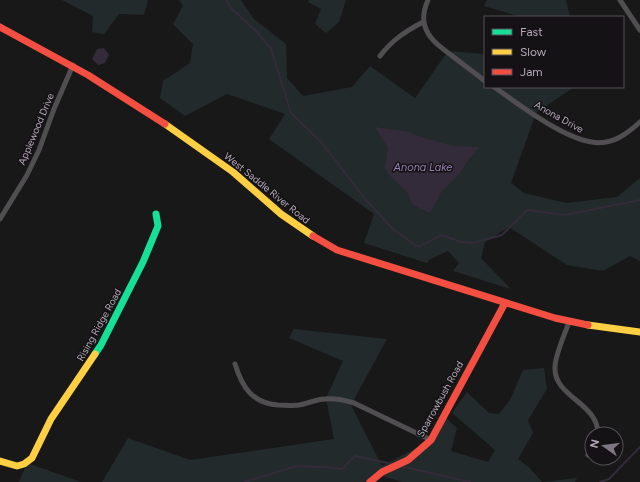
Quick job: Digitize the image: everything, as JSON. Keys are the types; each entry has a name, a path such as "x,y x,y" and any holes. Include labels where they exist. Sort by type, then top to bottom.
{"street":[{"path":"428,0 425,8 424,22 425,29 433,41 484,80"},
{"path":"620,0 640,30"},
{"path":"380,56 405,32 424,22"},
{"name":"West Saddle River Road","path":"0,27 73,65 123,95 221,163 244,180 289,220 330,247 354,257 569,322 640,332"},
{"name":"Applewood Drive","path":"0,219 39,150 54,109 73,65"},
{"name":"Anona Drive","path":"495,88 549,124 566,133 589,142 599,143 611,141 630,131 640,122"},
{"name":"Rising Ridge Road","path":"0,461 14,467 24,465 32,458 53,415 80,378 101,345 144,262 158,226 156,214"},
{"name":"Sparrowbush Road","path":"370,482 380,472 401,463 414,455 431,440 505,303"},
{"path":"569,322 555,363 556,376 561,386 590,413 597,426"},
{"path":"234,364 240,380 246,390 252,396 269,404 297,405 325,399 345,400 431,440"}],"shaded area":[{"path":"62,0 148,0 144,15 119,14 104,34 92,32 93,16"},
{"path":"179,0 241,0 254,19 286,44 287,78 303,96 352,87 370,66 415,98 448,51 484,54 484,88 573,88 536,113 511,183 524,193 566,203 617,197 640,178 640,261 630,256 603,271 567,265 509,227 485,242 481,258 511,289 453,271 459,263 448,251 429,260 427,263 364,243 374,214 269,139 285,114 227,94 185,116 160,98 163,81 190,63 193,44 173,24 183,6"},
{"path":"309,0 346,0 339,22 326,33 315,24 321,9 308,2"},
{"path":"487,0 566,0 570,16 518,16 484,6"},
{"path":"294,329 387,339 351,405 382,466 433,439 444,416 457,428 451,451 488,462 495,450 452,413 467,392 489,413 499,414 510,400 523,370 544,368 547,389 528,420 533,433 518,459 529,467 542,482 403,482 374,474 370,482 102,482 128,438 190,460 334,439 326,398 343,361 289,338"},
{"path":"27,463 81,482 19,482"},
{"path":"577,478 575,482 542,482"}],"water":[{"path":"104,48 109,55 105,63 98,65 92,59 97,49"},
{"name":"Anona Lake","path":"375,127 410,132 421,137 454,146 479,147 466,163 461,172 442,191 430,213 413,205 407,192 391,177 385,168 388,148"}],"waterway":[{"path":"226,0 231,8 257,32 271,49 291,113 321,142 366,200 393,229 418,247 442,235 461,242 473,243 502,235 527,210 565,215 640,200"},
{"path":"600,482 609,479 640,447"},
{"path":"244,482 297,466 342,469 355,456 392,464"},
{"path":"400,466 470,482"}],"traffic: fast":[{"path":"95,354 143,262 158,226 156,214"}],"traffic: slow":[{"path":"165,124 233,172 281,214 313,236"},
{"path":"588,325 640,332"},
{"path":"0,461 17,466 24,464 32,458 51,419 95,354"}],"traffic: jam":[{"path":"0,27 88,75 165,124"},
{"path":"313,236 337,250 555,318 588,325"},
{"path":"370,482 382,472 408,460 431,440 505,303"}]}
